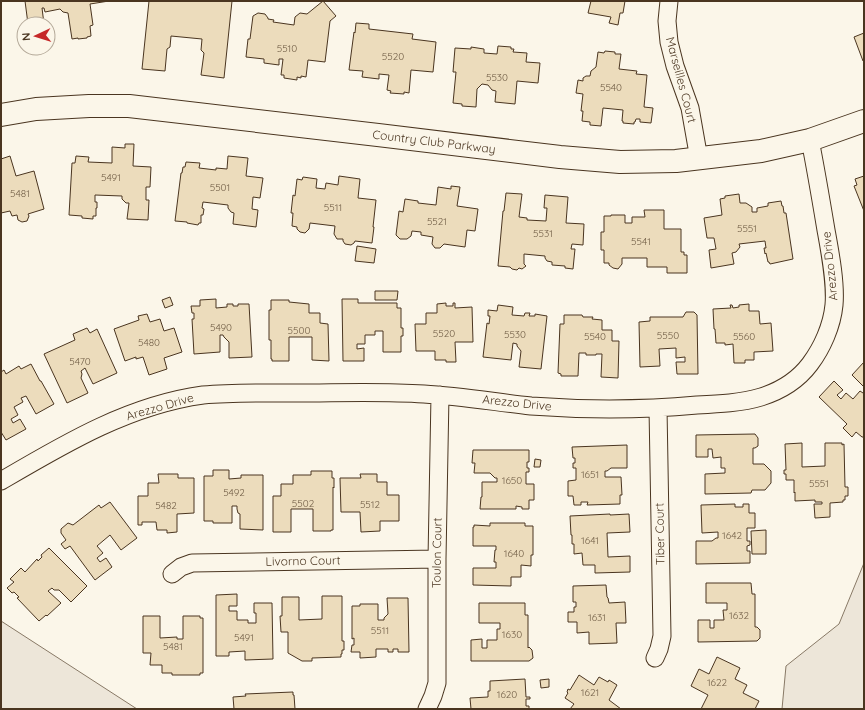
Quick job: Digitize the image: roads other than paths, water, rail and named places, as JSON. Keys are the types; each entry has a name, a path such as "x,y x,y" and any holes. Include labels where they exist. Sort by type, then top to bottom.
{"street":[{"name":"Marseilles Court","path":"669,1 667,21 669,42 690,108 699,158"},
{"name":"Country Club Parkway","path":"1,115 36,109 89,106 129,106 560,158 620,162 676,161 761,151 810,140 864,121"},
{"name":"Arezzo Drive","path":"1,481 49,453 103,425 138,411 172,401 202,395 230,393 420,394 530,406 573,408 658,408 737,402 761,397 773,392 794,380 810,365 818,353 826,336 834,305 830,254 810,140"},
{"name":"Toulon Court","path":"427,709 437,683 437,559 440,395"},
{"name":"Tiber Court","path":"655,658 661,642 662,630 658,408"},
{"name":"Livorno Court","path":"172,574 181,567 192,563 437,559"}]}
